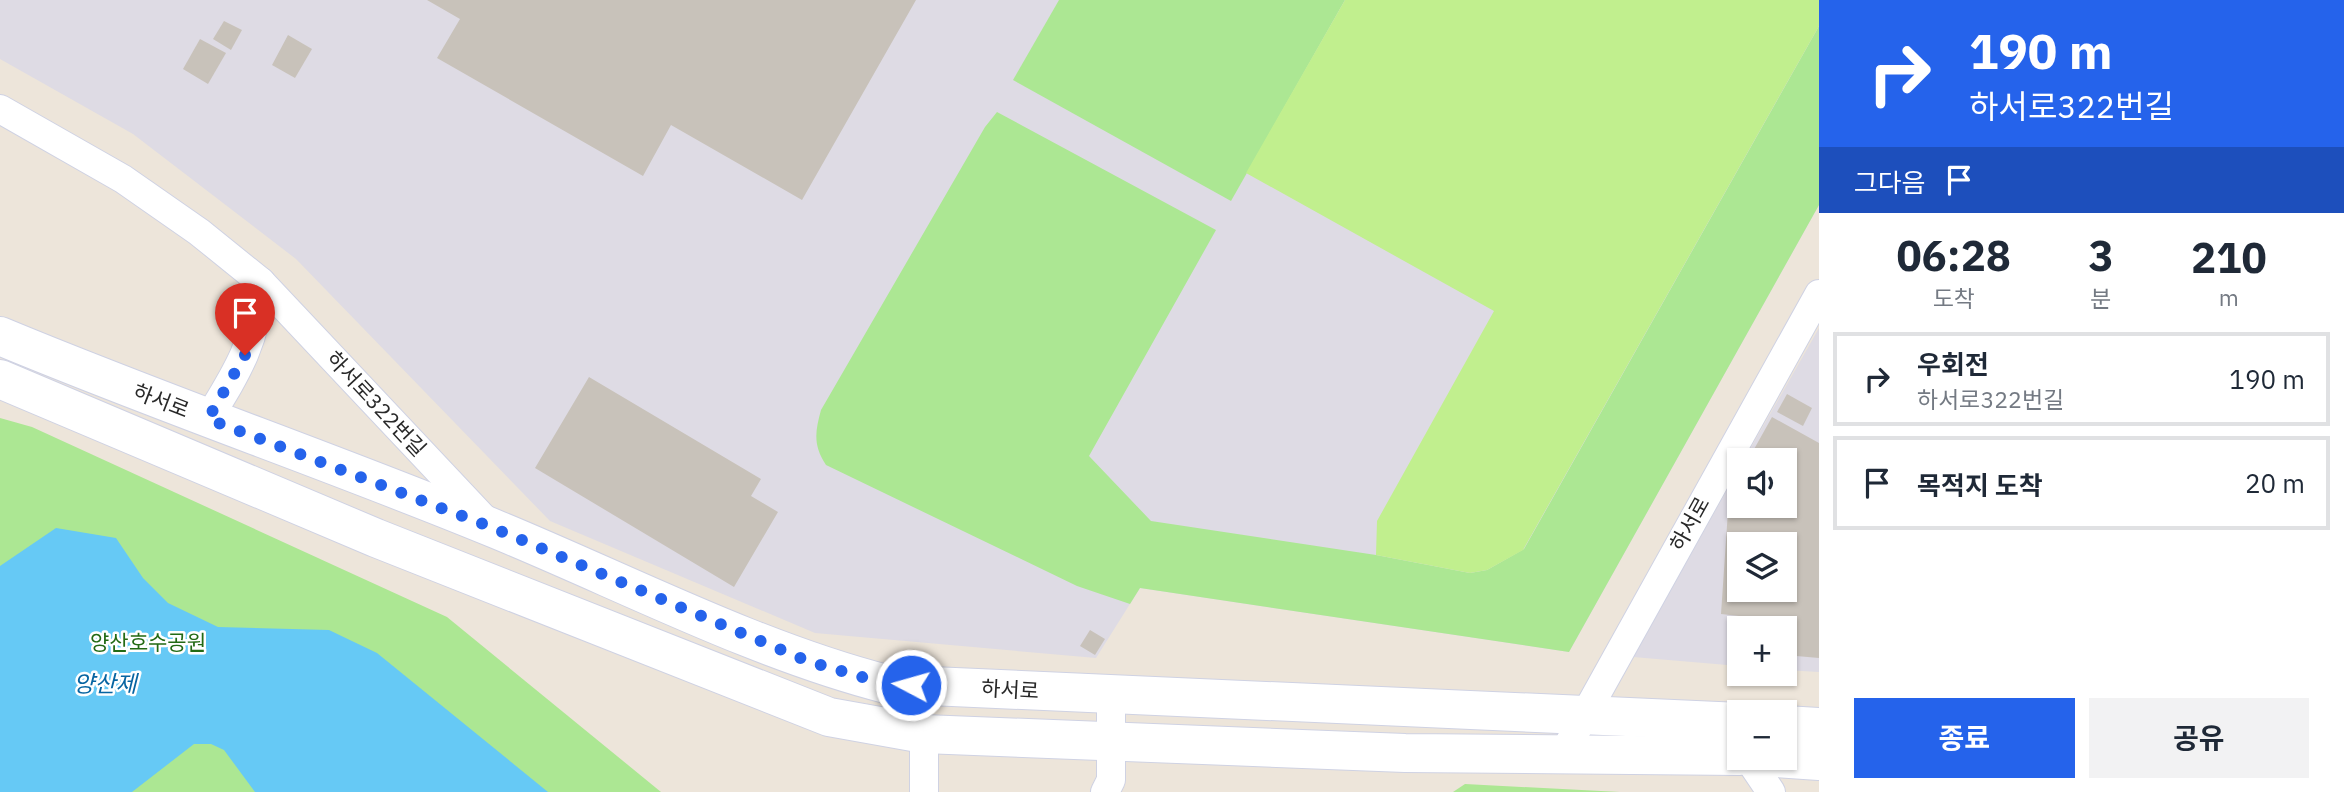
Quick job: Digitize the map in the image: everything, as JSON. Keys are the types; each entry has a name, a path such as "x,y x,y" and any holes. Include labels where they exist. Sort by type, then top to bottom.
{"main road":[{"name":"하서로","path":"0,336 491,527 810,662 886,684 1361,703 1581,717 1727,734"},
{"name":"하서로","path":"0,379 376,538 828,717 924,734 1562,756 1727,736"},
{"path":"1797,726 1819,727"},
{"path":"1797,759 1819,761"}],"street":[{"name":"하서로322번길","path":"0,109 123,178 199,232 261,282 491,527"},
{"path":"208,419 252,340 258,318 261,282"},
{"name":"하서로","path":"1562,756 1581,717 1819,295"},
{"path":"1105,792 1111,780 1111,695"},
{"path":"924,734 924,792"},
{"path":"1756,770 1772,792"}],"shaded area":[{"path":"0,0 1819,0 1819,205 1569,652 1140,588 1096,658 815,633 550,521 296,259 133,134 0,59"},
{"path":"1819,328 1819,672 1797,671 1797,616 1727,616 1727,665 1633,657 1727,490 1727,518 1797,518 1797,448 1751,448"}],"green space":[{"path":"1059,0 1345,0 1231,201 1013,80"},
{"path":"1345,0 1819,0 1819,26 1523,550 1487,570 1470,573 1376,555 1377,521 1494,311 1246,173"},
{"path":"1819,26 1819,205 1569,652 1140,588 1130,604 1077,586 826,465 819,451 817,432 821,410 985,127 997,112 1216,230 1089,456 1151,521 1376,555 1470,573 1487,570 1524,549"},
{"name":"양산호수공원","path":"0,418 32,427 447,617 661,792 0,792"},
{"path":"1465,784 1620,792 1453,792"}],"water":[{"name":"양산제","path":"56,528 116,538 143,578 168,603 218,627 329,630 377,653 548,792 255,792 224,750 211,744 194,744 132,792 0,792 0,566"}],"building":[{"path":"427,0 916,0 802,200 671,125 643,176 437,58 460,19"},
{"path":"224,21 242,30 231,50 213,39"},
{"path":"288,35 312,49 295,78 272,65"},
{"path":"200,39 226,53 208,84 183,69"},
{"path":"589,377 761,479 751,496 778,512 734,587 535,468"},
{"path":"1787,394 1812,408 1803,426 1777,412"},
{"path":"1772,417 1819,443 1819,658 1797,656 1797,616 1721,614 1728,518 1797,518 1797,448 1755,448"},
{"path":"1090,630 1105,639 1095,655 1080,646"}],"route":[{"path":"245,355 208,419 491,527 810,662 886,684 911,685"}]}
